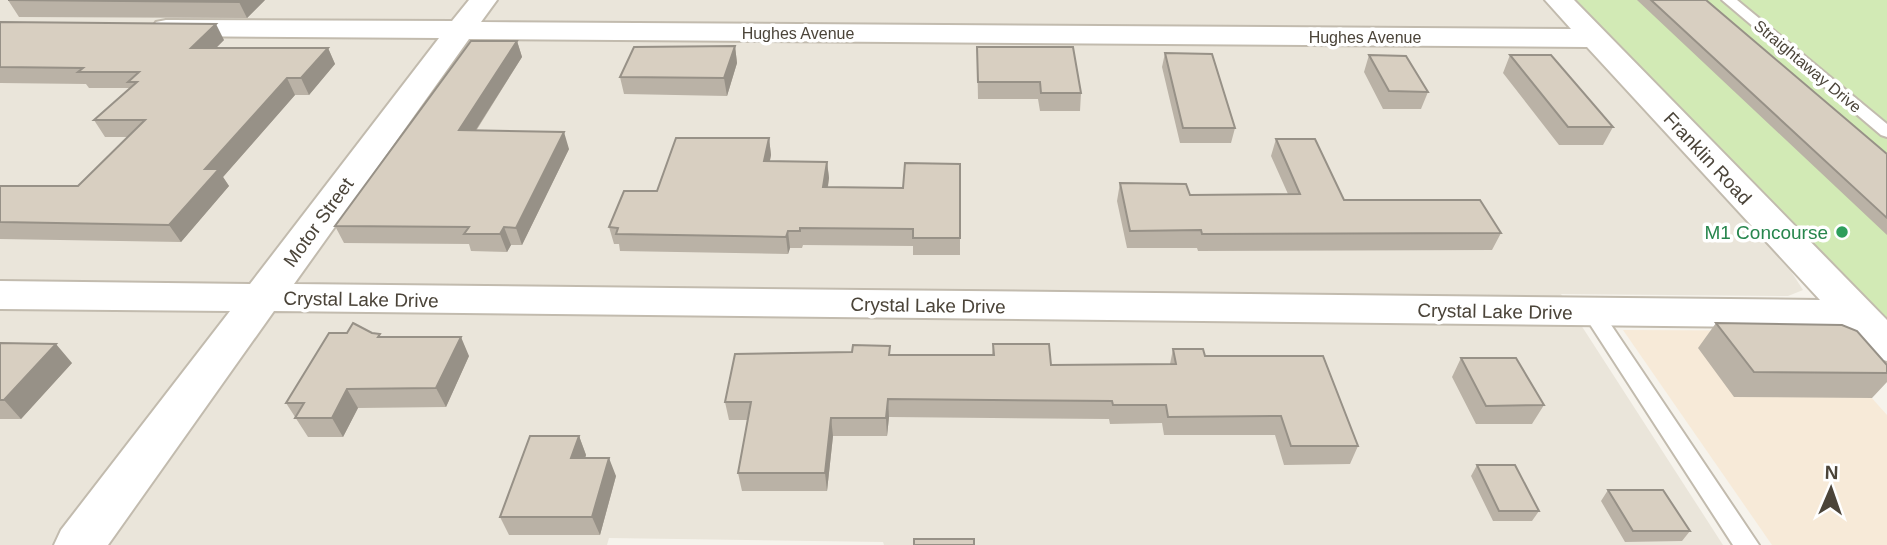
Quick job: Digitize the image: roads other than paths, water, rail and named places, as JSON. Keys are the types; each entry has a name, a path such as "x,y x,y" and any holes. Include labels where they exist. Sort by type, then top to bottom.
{"street":[{"name":"Motor Street","path":"79,545 483,0"},
{"name":"Franklin Road","path":"1559,0 1887,346"},
{"name":"Hughes Avenue","path":"139,28 1595,38"},
{"name":"Crystal Lake Drive","path":"0,295 1857,314"}],"lane":[{"name":"Straightaway Drive","path":"1729,0 1887,132"},
{"path":"1592,312 1747,545"}],"place":[{"name":"M1 Concourse","path":"1842,232"}]}
